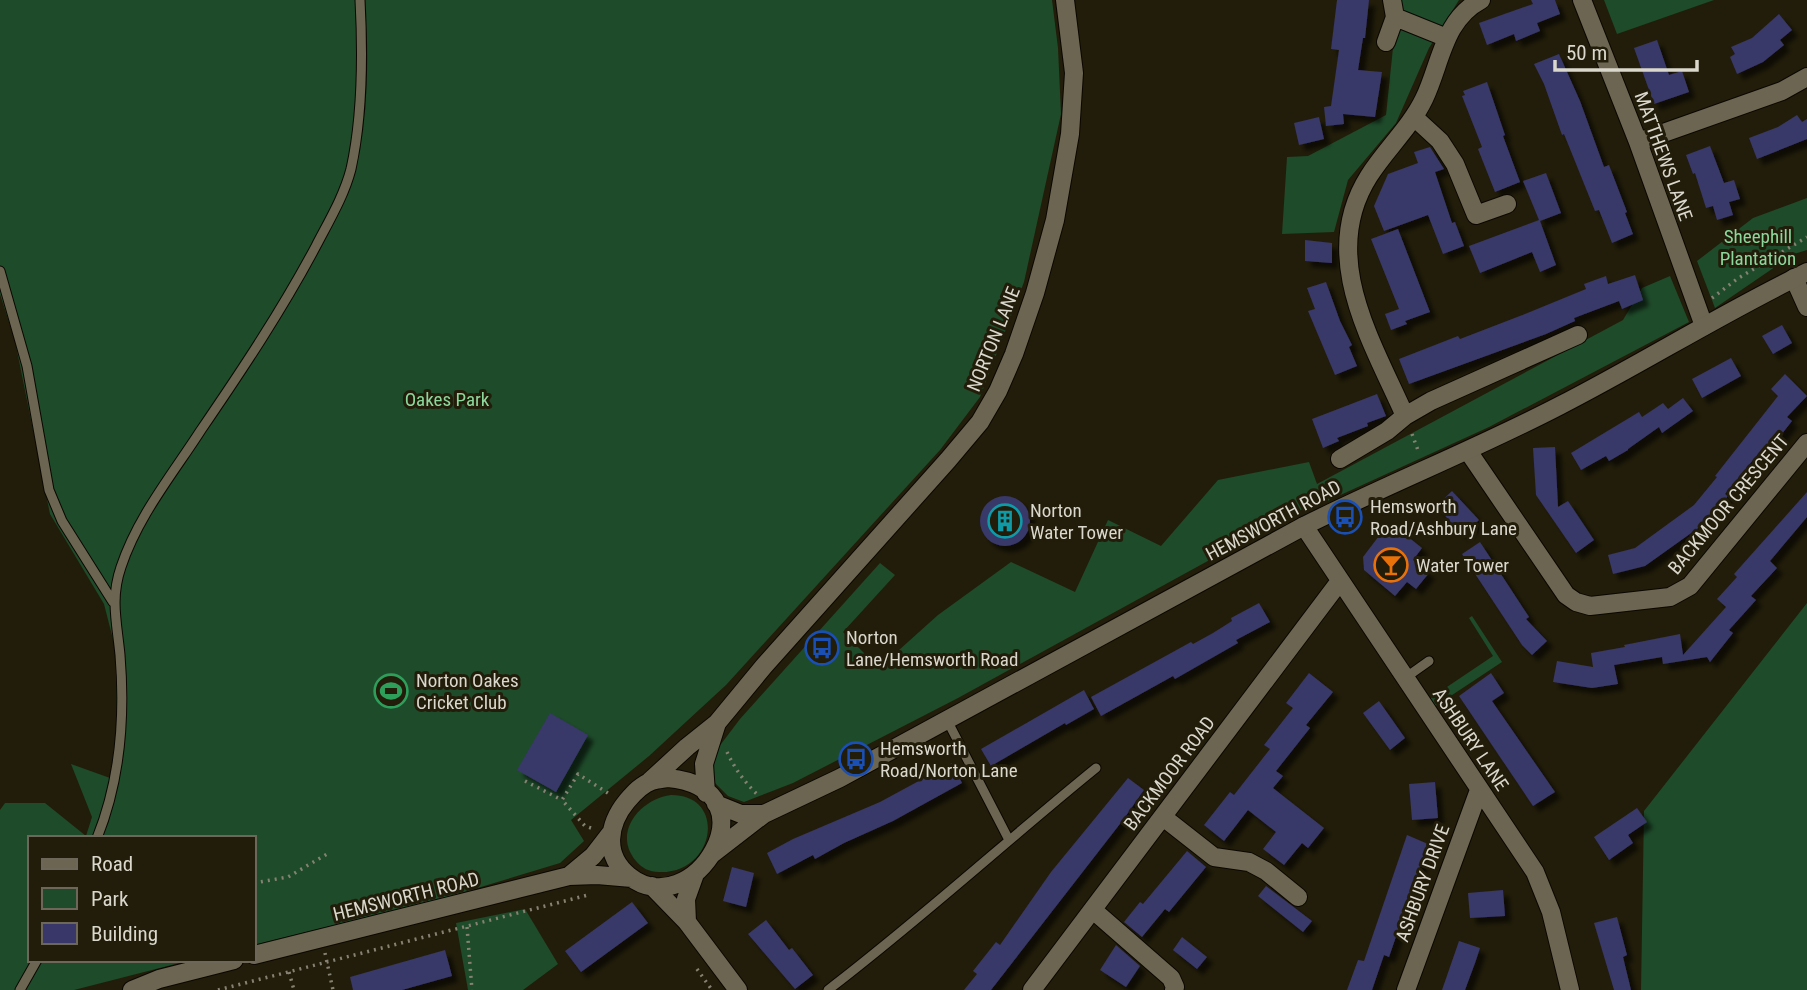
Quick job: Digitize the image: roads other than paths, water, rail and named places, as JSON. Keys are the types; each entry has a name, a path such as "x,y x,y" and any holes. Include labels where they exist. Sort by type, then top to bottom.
{"street":[{"name":"NORTON LANE","path":"650,781 717,723 764,666 948,460 980,422 998,391 1014,355 1035,293 1055,220 1070,134 1074,73 1065,0"},
{"path":"1405,415 1358,310 1347,264 1347,239 1355,207 1369,177 1415,118 1433,82 1454,25 1471,5 1481,0"},
{"name":"MATTHEWS LANE","path":"1582,0 1637,142 1700,318"},
{"path":"1386,42 1394,8 1447,38"},
{"path":"1637,142 1782,91 1807,77"},
{"path":"1415,118 1440,141 1455,164 1476,215 1507,204"},
{"path":"1801,275 1807,307"},
{"name":"HEMSWORTH ROAD","path":"712,854 771,811 840,778 1304,526 1561,406 1700,318 1801,275"},
{"path":"1340,459 1387,431 1405,415 1431,401 1578,335"},
{"name":"BACKMOOR CRESCENT","path":"1468,451 1566,595 1576,602 1590,606 1670,597 1690,586 1807,443"},
{"name":"ASHBURY LANE","path":"1304,526 1340,582 1368,615 1404,678 1535,872 1551,912 1570,990"},
{"name":"BACKMOOR ROAD","path":"1032,990 1340,582"},
{"name":"NORTON LANE","path":"711,798 704,764 717,723"},
{"path":"738,990 687,922 652,886 632,878 618,864 610,835 617,816 634,793 650,781 668,778 681,779 741,814 771,811"},
{"name":"ASHBURY DRIVE","path":"1406,990 1479,790"},
{"path":"687,922 686,899 695,874 718,844 723,824 711,798"},
{"path":"1163,817 1214,857 1249,862 1298,897"},
{"name":"HEMSWORTH ROAD","path":"569,876 593,856 610,835"},
{"path":"652,886 672,885 695,874"},
{"name":"HEMSWORTH ROAD","path":"256,955 569,876 632,878"},
{"path":"1093,910 1171,978 1174,990"},
{"path":"132,990 159,979 226,962"}],"lane":[{"path":"98,836 107,812 116,769 122,712 120,656 113,602 120,568 142,516 244,366 298,279 340,202 351,170 360,111 360,0"},
{"path":"0,271 27,366 49,490 62,521 113,602"},
{"path":"1404,678 1429,660"},
{"path":"947,720 1009,840"},
{"path":"828,990 902,933 1096,768"},
{"path":"20,990 36,962"}],"place":[{"name":"Hemsworth Road/Ashbury Lane","path":"1345,517"},
{"name":"Norton Water Tower","path":"1005,521"},
{"name":"Water Tower","path":"1391,565"},
{"name":"Norton Lane/Hemsworth Road","path":"822,648"},
{"name":"Norton Oakes Cricket Club","path":"391,691"},
{"name":"Hemsworth Road/Norton Lane","path":"856,759"}],"park label":[{"name":"Sheephill Plantation","path":"1758,247"},
{"name":"Oakes Park","path":"447,399"}]}
